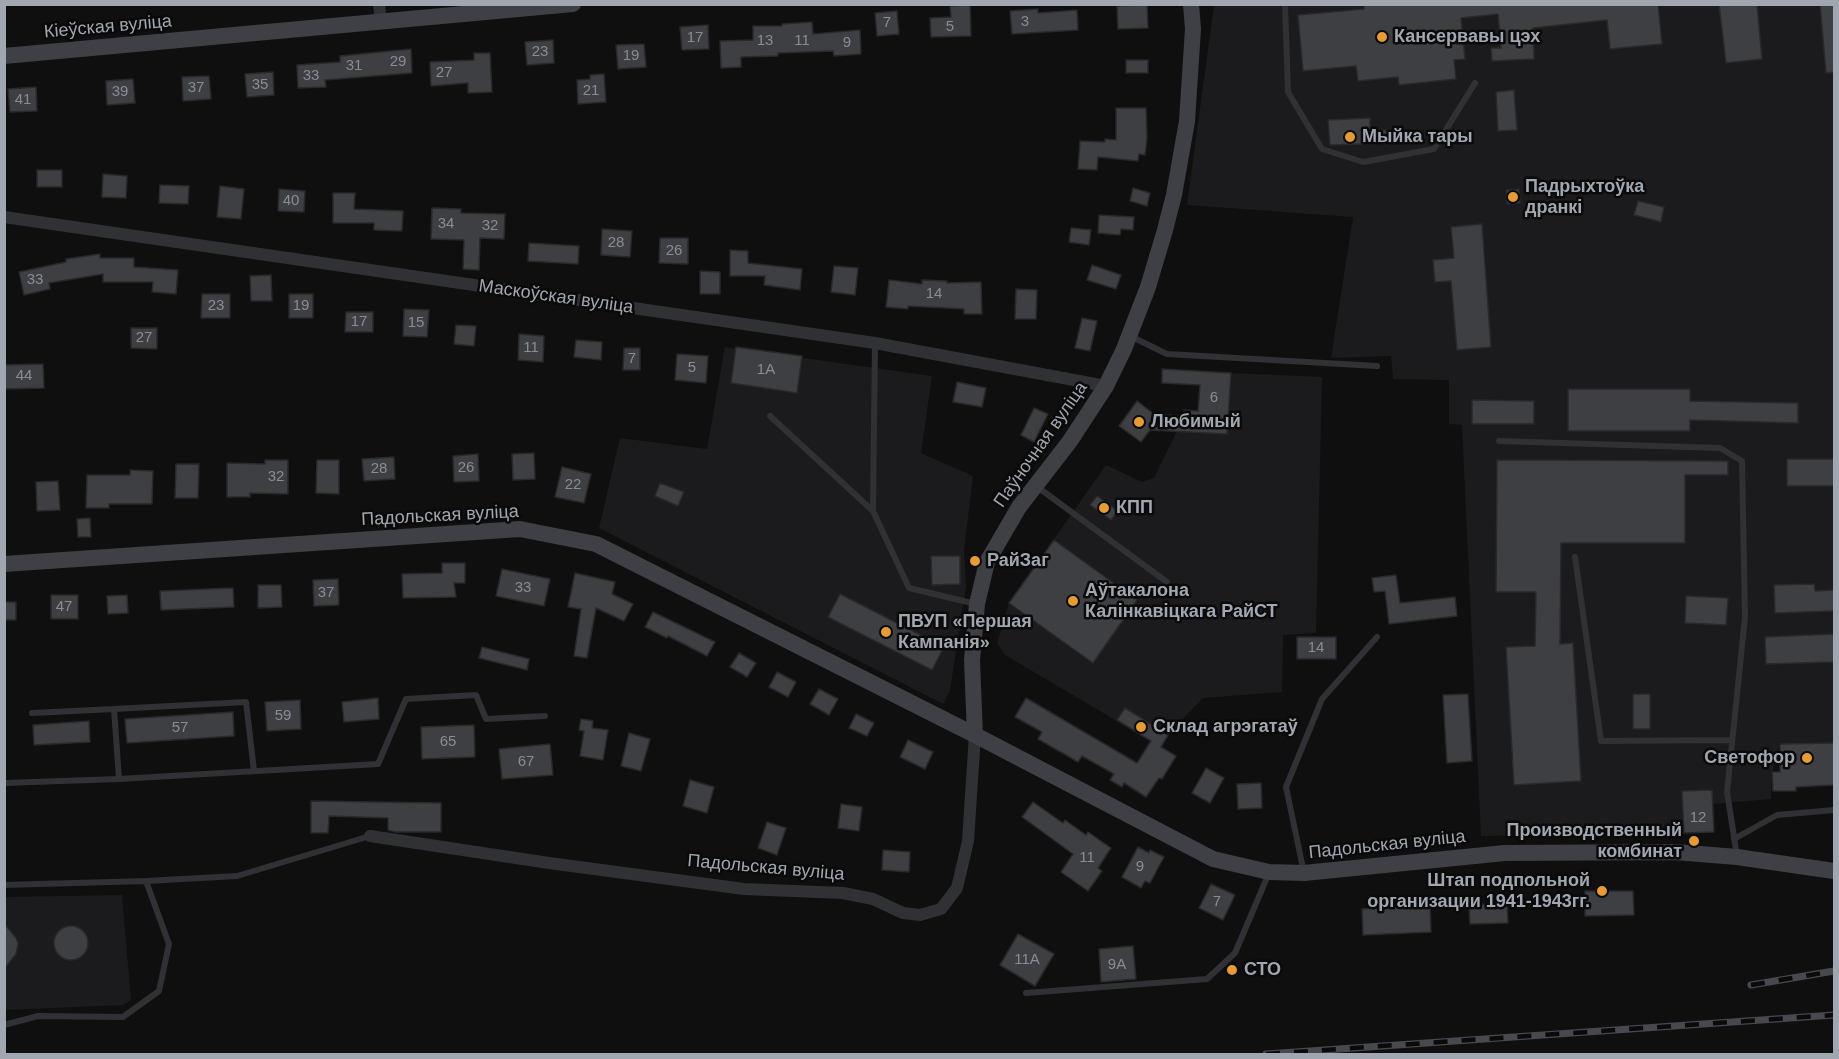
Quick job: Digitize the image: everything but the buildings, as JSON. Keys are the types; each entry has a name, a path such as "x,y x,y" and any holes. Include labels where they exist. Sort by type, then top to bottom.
{"main road":[{"name":"Кіеўская вуліца","path":"4,56 573,4"},
{"name":"Паўночная вуліца","path":"975,735 972,660 977,604 987,562 1019,507 1070,441 1107,386 1148,287 1174,195 1187,121 1193,29 1191,4"},
{"name":"Падольская вуліца","path":"4,564 520,529 596,544 975,735 1213,859 1269,872 1304,873 1505,853 1675,852 1737,857 1834,871"}],"street":[{"path":"379,4 381,23"},
{"name":"Маскоўская вуліца","path":"4,217 874,343 1107,386"},
{"name":"Падольская вуліца","path":"370,836 744,889 843,894 873,899 903,913 920,915 941,909 957,888 968,842 975,735"}],"lane":[{"path":"1285,4 1288,92 1322,149 1363,162 1434,149 1475,83"},
{"path":"1129,335 1167,354 1377,366"},
{"path":"873,510 874,343"},
{"path":"770,416 873,510 909,588 977,604"},
{"path":"1498,441 1720,448 1742,461 1745,616 1727,792 1737,857"},
{"path":"1035,486 1167,582"},
{"path":"1575,557 1601,741 1732,740"},
{"path":"1304,873 1286,787 1322,699 1377,637"},
{"path":"4,783 119,779 378,764 406,699 476,695 486,719 545,716"},
{"path":"32,713 246,702 254,771"},
{"path":"114,709 119,779"},
{"path":"1734,840 1777,815 1834,810"},
{"path":"4,885 237,876 370,836"},
{"path":"1026,993 1207,980 1235,953 1269,872"},
{"path":"4,1025 38,1016 123,1017 159,991 169,944 146,881"}],"shaded area":[{"path":"1214,5 1834,5 1834,743 1780,744 1772,772 1771,799 1713,804 1714,832 1481,836 1462,425 1449,424 1449,380 1393,379 1391,356 1331,358 1353,217 1187,205"},
{"name":"ПВУП «Першая Кампанія»","path":"725,347 932,376 921,453 973,476 964,550 966,587 950,690 943,704 599,528 620,438 707,449"},
{"name":"Аўтакалона Калінкавіцкага РайСТ","path":"1231,373 1322,377 1316,633 1283,635 1282,692 1203,698 1169,733 1161,747 1005,655 997,643 1009,603 1106,465 1142,482 1154,478 1177,431 1227,434"},
{"path":"122,895 131,1000 123,1005 5,1010 4,897"}],"railway":[{"path":"1751,985 1834,971"},
{"path":"1266,1054 1834,1015"}],"place":[{"name":"Кансервавы цэх","path":"1382,37"},
{"name":"Мыйка тары","path":"1350,137"},
{"name":"Падрыхтоўка дранкі","path":"1513,197"},
{"name":"Любимый","path":"1139,422"},
{"name":"КПП","path":"1104,508"},
{"name":"РайЗаг","path":"975,561"},
{"name":"Аўтакалона Калінкавіцкага РайСТ","path":"1073,601"},
{"name":"ПВУП «Першая Кампанія»","path":"886,632"},
{"name":"Склад агрэгатаў","path":"1141,727"},
{"name":"Светофор","path":"1807,758"},
{"name":"Производственный комбинат","path":"1694,841"},
{"name":"Штап подпольной организации 1941-1943гг.","path":"1602,891"},
{"name":"СТО","path":"1232,970"}]}
